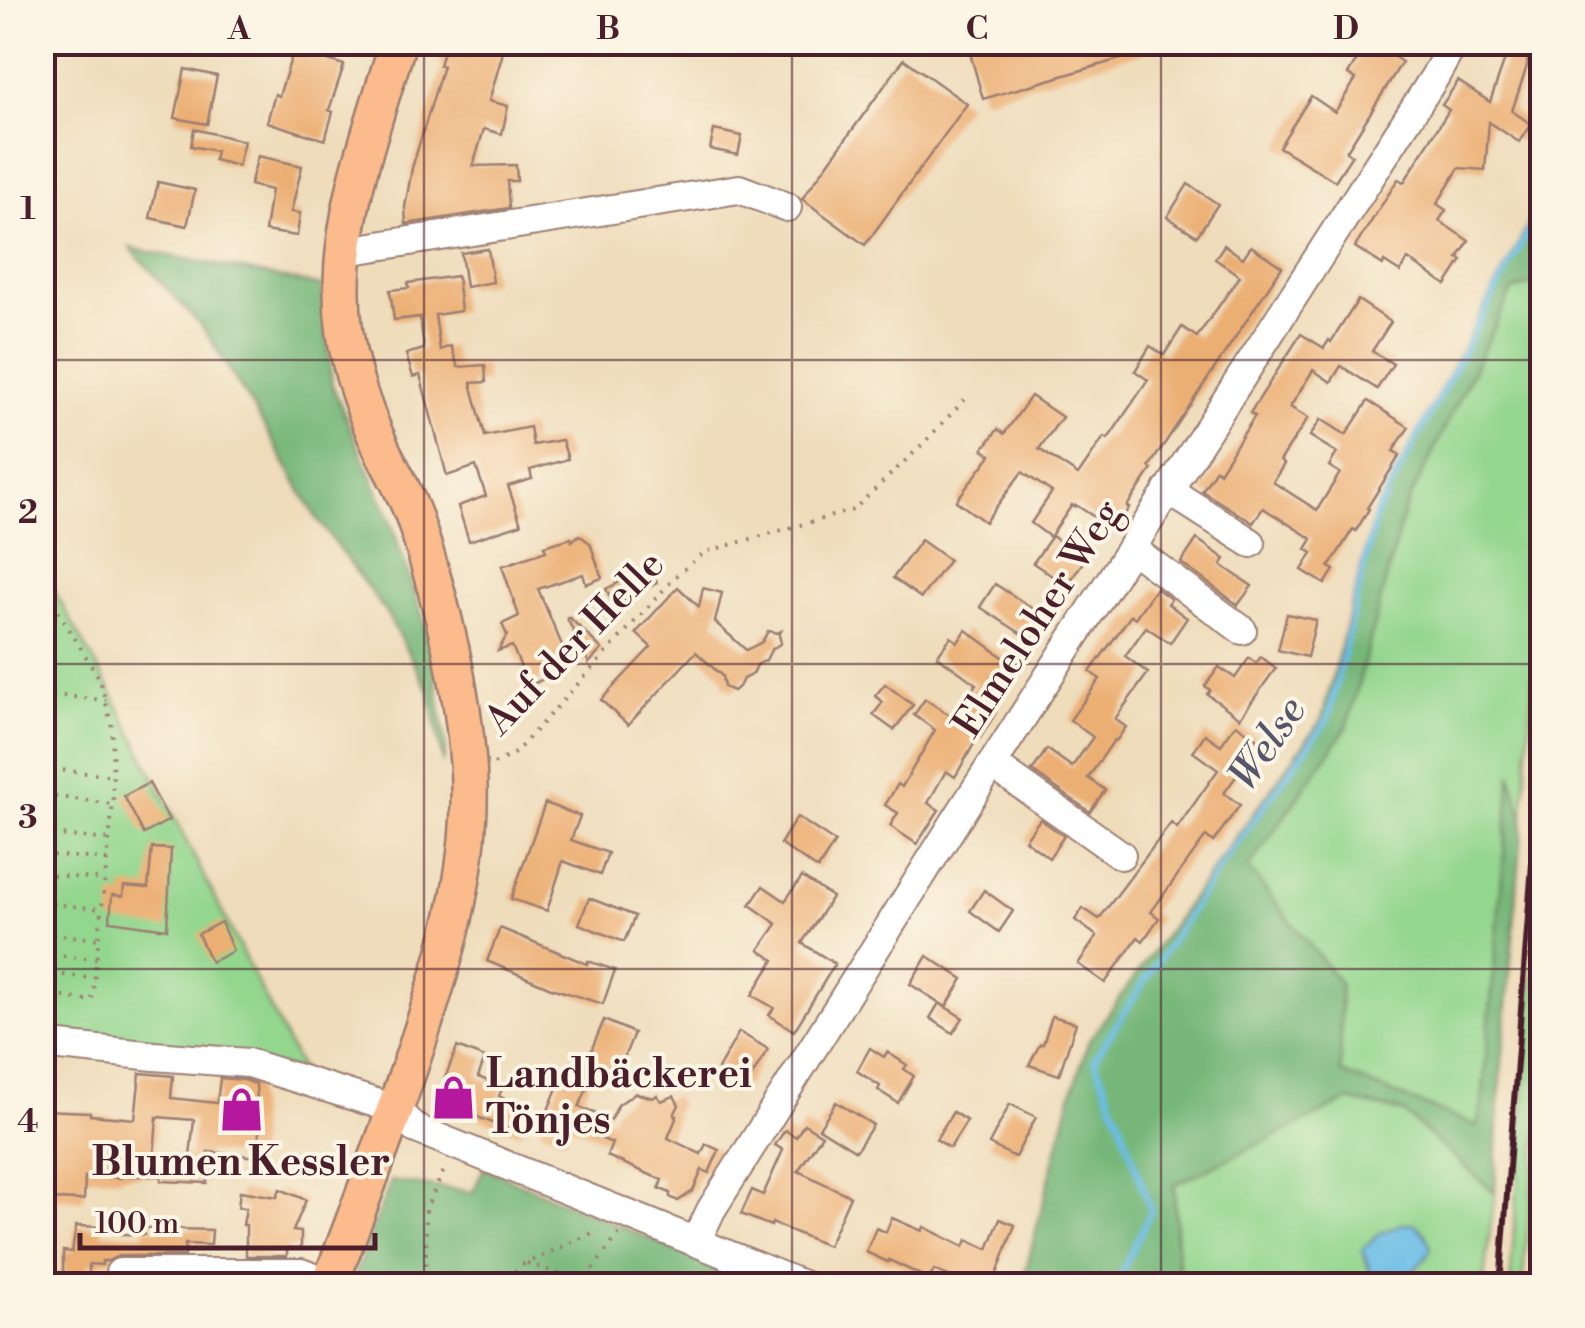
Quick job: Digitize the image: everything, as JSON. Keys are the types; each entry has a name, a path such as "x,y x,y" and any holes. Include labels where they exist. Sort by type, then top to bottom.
{"main road":[{"path":"330,1285 428,1013 459,898 467,845 464,720 446,626 414,519 358,395 346,347 344,249 357,181 398,42"}],"street":[{"name":"Elmeloher Weg","path":"696,1242 711,1210 992,764 1424,95 1454,42"},
{"path":"344,249 359,250 739,189 786,208"},
{"path":"1168,490 1251,543"},
{"path":"1131,548 1242,630"},
{"path":"992,764 1122,855"},
{"path":"42,1044 248,1063 396,1109 411,1126 805,1286"},
{"path":"120,1274 301,1273 330,1285"}],"path":[{"name":"Auf der Helle","path":"468,768 487,768 515,753 678,574 705,552 854,510 967,398"},
{"path":"42,584 100,680 112,727 114,776 92,1001 42,994"},
{"path":"42,694 106,700"},
{"path":"42,768 114,776"},
{"path":"42,796 113,804"},
{"path":"42,833 109,840"},
{"path":"42,854 107,860"},
{"path":"42,874 105,880"},
{"path":"42,903 102,909"},
{"path":"42,933 98,938"},
{"path":"42,954 96,960"},
{"path":"42,973 94,978"},
{"path":"426,1286 426,1208 456,1144"},
{"path":"500,1286 527,1262 634,1215"},
{"path":"582,1283 634,1215"},
{"path":"527,1262 594,1286"}],"green space":[{"path":"1542,199 1542,280 1512,291 1404,511 1347,727 1248,868 1340,983 1341,1073 1477,1126 1511,773 1523,820 1495,1193 1403,1112 1349,1100 1174,1185 1177,1266 1190,1285 1022,1285 1089,1040 1322,719 1375,513"},
{"path":"130,248 322,286 332,385 389,517 430,638 446,747 443,763 430,693 387,614 316,517 204,329"},
{"path":"1542,280 1542,547 1523,820 1511,777 1477,1126 1341,1073 1340,983 1247,868 1347,727 1404,511 1512,291"},
{"path":"42,569 113,695 301,1070 43,1040"},
{"path":"1542,854 1542,1096 1522,1285 1510,1285"},
{"path":"1349,1100 1403,1112 1495,1193 1483,1285 1394,1285 1400,1284 1425,1234 1415,1224 1386,1232 1362,1250 1377,1285 1190,1285 1178,1266 1174,1185"},
{"path":"484,1168 758,1285 351,1286 391,1181 473,1192"}],"water":[{"path":"1401,1224 1415,1224 1431,1248 1400,1284 1377,1285 1362,1250 1379,1234"}],"building":[{"path":"446,42 506,42 489,101 508,106 502,134 484,129 473,166 516,165 517,181 507,181 509,208 406,224 412,168 443,66 439,65"},
{"path":"967,42 1160,42 1161,47 983,99"},
{"path":"1368,42 1402,62 1346,152 1352,155 1335,181 1279,147 1311,96 1335,112 1356,79 1348,74"},
{"path":"1511,42 1528,42 1527,66 1512,111 1531,124 1519,142 1489,122 1485,170 1459,168 1437,204 1446,210 1439,221 1469,241 1446,285 1408,259 1400,272 1355,247 1398,179 1404,182 1449,110 1442,105 1458,81 1490,102"},
{"path":"294,49 344,65 329,110 333,112 325,140 267,122"},
{"path":"904,59 967,104 865,245 802,199"},
{"path":"185,69 217,76 207,124 175,118"},
{"path":"194,129 244,141 238,166 214,160 216,151 191,146"},
{"path":"714,130 742,136 738,155 710,149"},
{"path":"258,156 302,166 291,212 300,213 297,236 265,231 271,190 250,185"},
{"path":"158,182 195,190 187,226 150,218"},
{"path":"1188,184 1218,204 1197,236 1167,217"},
{"path":"1224,245 1243,258 1251,246 1282,267 1149,467 1152,469 1114,530 1072,505 1050,537 1031,523 1052,492 1022,472 985,522 956,501 991,455 983,449 998,429 1004,434 1031,396 1062,417 1039,449 1078,475 1148,380 1135,371 1150,346 1164,355 1182,327 1197,337 1240,276 1215,259"},
{"path":"488,249 493,282 466,287 461,253"},
{"path":"457,276 461,311 435,315 440,350 451,346 458,367 485,365 486,382 471,383 485,436 530,427 533,445 562,440 568,459 530,470 532,479 508,486 521,524 469,541 458,506 486,496 476,466 447,476 420,375 413,377 406,354 424,349 420,317 394,320 390,290 409,288 408,283"},
{"path":"1358,300 1391,322 1372,351 1393,364 1377,389 1341,366 1331,382 1313,370 1290,407 1308,418 1280,461 1284,464 1273,482 1317,510 1340,473 1329,466 1337,453 1310,436 1321,419 1346,435 1368,401 1409,427 1393,451 1400,455 1356,531 1353,529 1329,567 1334,570 1325,584 1302,570 1312,553 1306,549 1312,539 1263,508 1253,523 1202,491 1255,416 1250,413 1301,334 1324,348"},
{"path":"579,535 590,543 602,578 586,584 583,574 538,589 567,657 552,663 556,673 529,686 512,646 498,651 507,635 502,624 519,616 502,566"},
{"path":"1052,536 1085,559 1067,586 1033,563"},
{"path":"1197,539 1225,559 1221,565 1252,586 1238,605 1181,563"},
{"path":"921,540 949,560 921,598 893,578"},
{"path":"650,567 657,583 614,605 606,589"},
{"path":"995,584 1046,617 1031,640 980,607"},
{"path":"678,587 699,607 703,588 722,593 715,622 746,650 762,642 768,631 781,631 781,643 733,691 724,687 722,676 696,652 628,725 601,700 651,647 636,633"},
{"path":"1156,588 1171,599 1168,604 1187,618 1170,643 1146,627 1125,656 1148,673 1115,719 1126,727 1088,778 1105,790 1090,812 1032,771 1047,749 1072,767 1093,737 1070,720 1100,679 1090,672"},
{"path":"1287,614 1316,620 1307,657 1278,650"},
{"path":"567,618 602,649 589,663"},
{"path":"966,630 1011,663 998,680 1006,686 990,708 996,712 955,777 946,771 928,803 939,810 917,844 890,826 898,813 885,805 898,784 902,787 935,730 914,715 925,699 954,718 976,684 937,656 951,637 958,642"},
{"path":"1261,657 1276,668 1240,718 1207,694 1210,690 1205,686 1219,667 1235,678 1249,658 1256,663"},
{"path":"885,684 913,705 894,730 873,715 883,702 875,696"},
{"path":"1236,724 1261,742 1224,793 1240,805 1213,842 1206,836 1151,912 1159,918 1143,941 1138,937 1105,983 1078,964 1097,936 1075,920 1083,908 1099,919 1171,823 1177,828 1218,770 1193,752 1205,734 1221,745"},
{"path":"149,783 169,820 144,834 124,796"},
{"path":"545,803 580,816 571,840 608,853 600,875 563,861 547,911 511,899"},
{"path":"797,817 835,842 818,869 780,844"},
{"path":"1040,819 1064,836 1049,858 1025,840"},
{"path":"152,848 171,849 167,929 110,921 112,895 123,896 124,886 148,888"},
{"path":"802,877 832,897 802,943 835,964 794,1031 769,1015 774,1008 752,995 774,960 759,950 777,924 750,905 763,886 785,901"},
{"path":"984,890 1013,911 999,932 970,911"},
{"path":"589,898 635,916 624,942 579,924"},
{"path":"221,922 233,951 211,962 198,934"},
{"path":"500,928 587,964 588,961 615,970 603,1004 551,988 487,961"},
{"path":"927,956 963,979 946,1007 910,984"},
{"path":"939,1003 963,1018 953,1033 930,1018"},
{"path":"1052,1016 1076,1023 1059,1075 1029,1065 1043,1044"},
{"path":"604,1020 634,1033 619,1070 607,1066 601,1079 583,1070"},
{"path":"739,1032 768,1049 746,1086 718,1069"},
{"path":"457,1047 485,1058 478,1077 503,1087 499,1096 529,1111 520,1134 440,1102 438,1096"},
{"path":"870,1048 884,1057 887,1052 907,1065 904,1069 914,1076 898,1103 857,1071"},
{"path":"564,1071 590,1082 579,1107 611,1120 618,1105 635,1093 653,1098 657,1095 661,1101 674,1096 679,1105 668,1138 701,1154 706,1144 719,1150 709,1173 702,1170 693,1191 678,1201 659,1188 662,1180 607,1156 612,1143 571,1126 565,1140 540,1130"},
{"path":"140,1073 173,1076 171,1098 217,1103 220,1078 245,1080 256,1084 257,1157 208,1152 207,1183 161,1181 161,1176 85,1177 84,1200 42,1199 42,1110 135,1119","holes":["157,1117 194,1120 190,1156 154,1157"]},
{"path":"836,1102 873,1125 856,1151 819,1128"},
{"path":"1010,1104 1036,1117 1015,1157 989,1144"},
{"path":"953,1112 967,1121 950,1148 936,1139"},
{"path":"804,1124 822,1135 798,1171 850,1196 828,1246 741,1214 752,1190 763,1195 783,1150 775,1145 785,1130 796,1137"},
{"path":"280,1189 306,1200 293,1231 301,1232 301,1248 287,1248 287,1256 246,1256 246,1208 238,1207 240,1191 277,1197"},
{"path":"892,1218 922,1231 924,1227 964,1247 967,1240 988,1249 1000,1219 1015,1225 995,1279 987,1276 984,1286 973,1286 934,1270 929,1279 866,1252 876,1228 886,1232"},
{"path":"76,1226 103,1227 102,1233 144,1235 144,1228 212,1230 211,1245 185,1244 185,1256 119,1256 102,1261 102,1265 89,1264 89,1278 63,1277 63,1251 72,1252"}],"waterway":[{"name":"Welse","path":"1139,1286 1120,1275 1151,1211 1094,1059 1222,863 1328,719 1376,515 1542,205"}],"railway":[{"path":"1500,1286 1542,732"}],"place":[{"name":"Landbäckerei Tönjes","path":"453,1098"},
{"name":"Blumen Kessler","path":"241,1110"}]}
